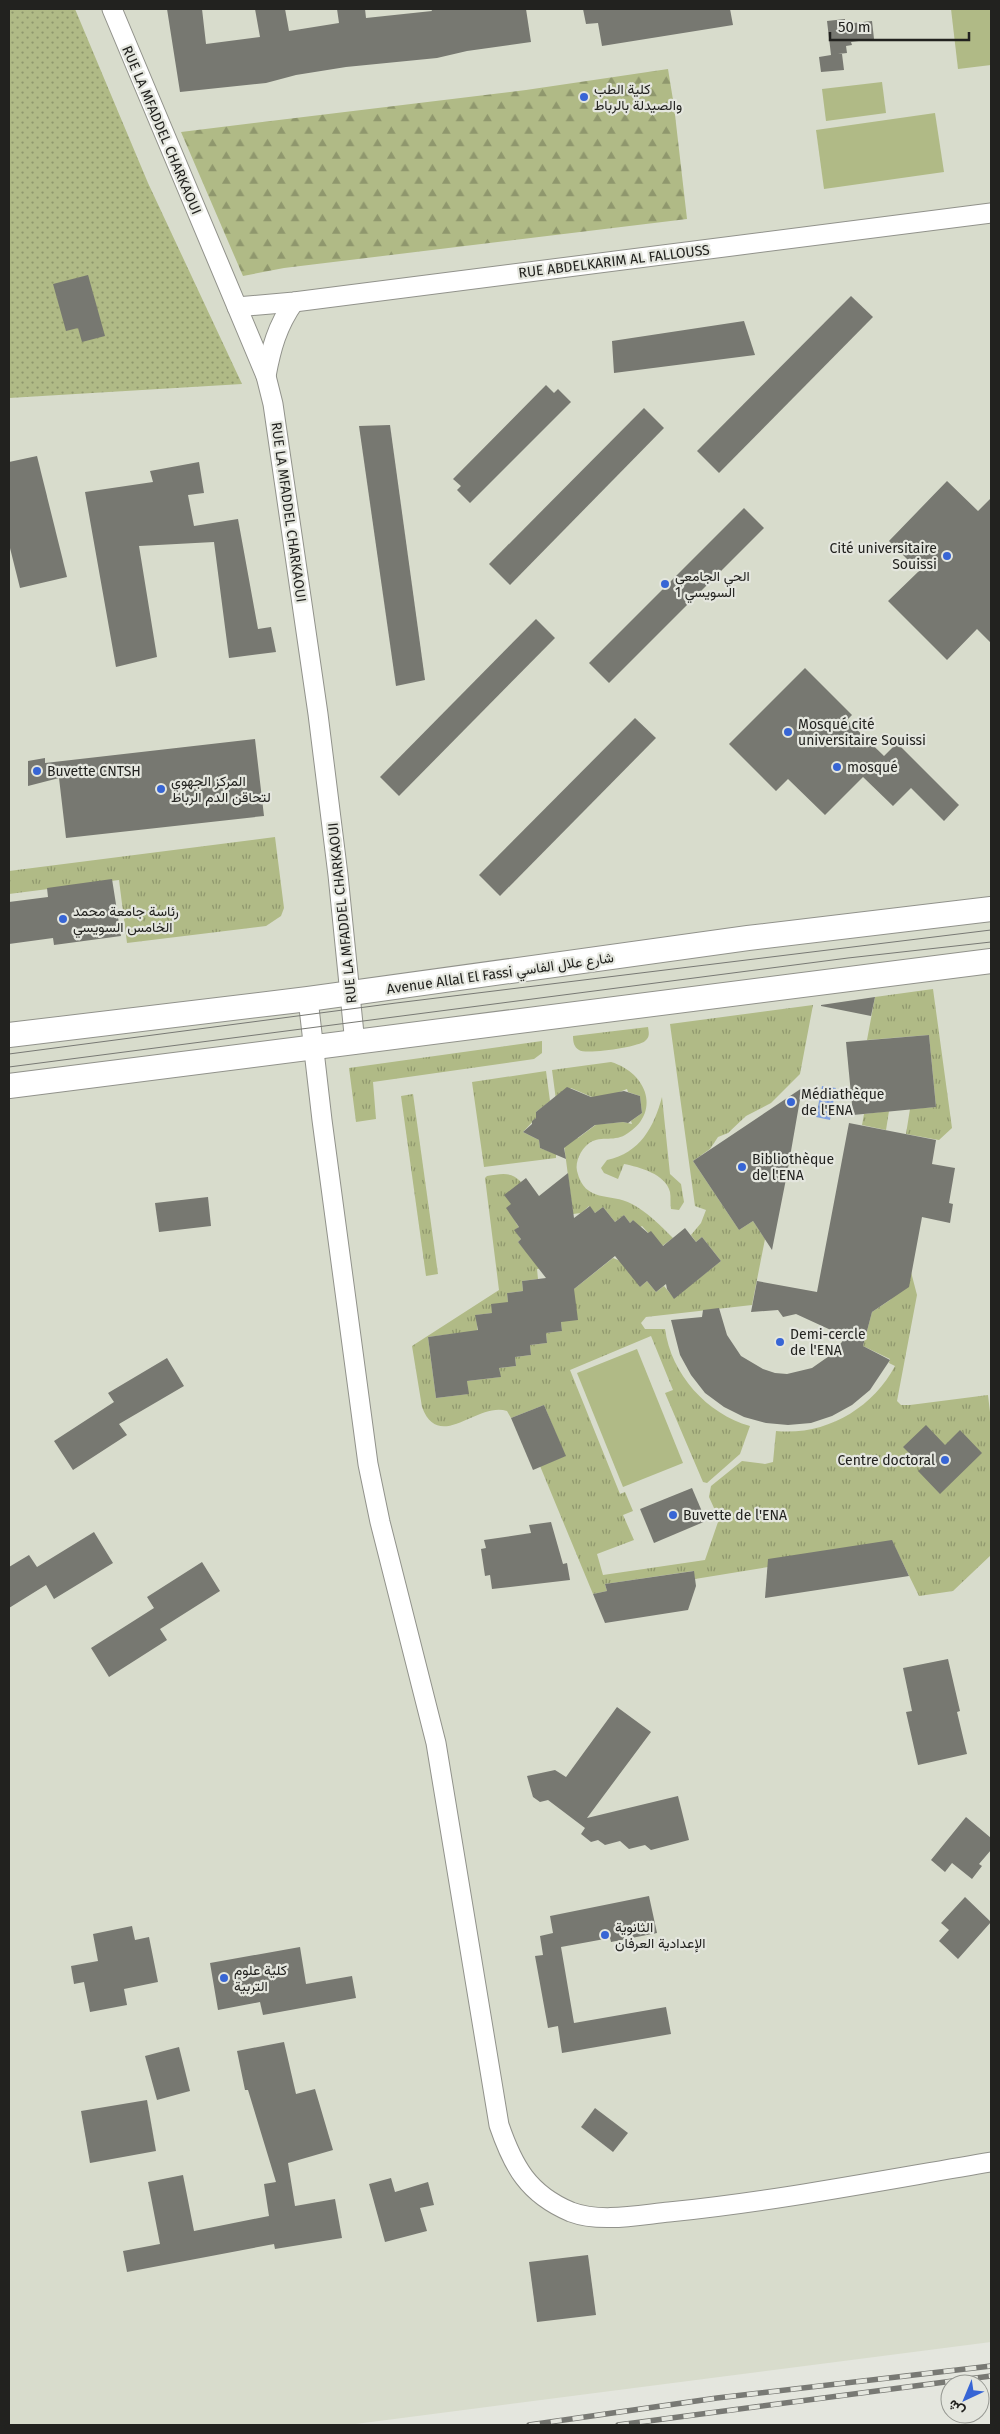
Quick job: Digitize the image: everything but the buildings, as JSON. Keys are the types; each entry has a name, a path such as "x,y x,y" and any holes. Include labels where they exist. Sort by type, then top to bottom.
{"street":[{"name":"RUE LA MFADDEL CHARKAOUI","path":"112,9 266,376 280,441 322,742 352,993 356,1044"},
{"name":"RUE ABDELKARIM AL FALLOUSS","path":"237,307 294,302 991,213"},
{"path":"266,376 275,334 294,302"},
{"name":"Avenue Allal El Fassi شارع علال الفاسي","path":"9,1034 308,999 748,938 991,909"},
{"path":"9,1086 356,1044 658,1002 991,961"},
{"path":"308,999 368,1464 380,1522 436,1743 499,2125 516,2168 529,2184 545,2198 572,2212 594,2216 611,2216 716,2207 991,2162"}],"shaded area":[{"path":"9,9 991,9 991,2342 348,2425 9,2425"}],"green space":[{"path":"9,9 75,9 148,183 242,384 9,398"},
{"path":"951,9 991,9 991,65 958,69"},
{"path":"668,69 687,219 284,268 243,276 181,132 526,90"},
{"path":"882,82 886,113 826,121 822,89"},
{"path":"935,113 944,172 824,189 816,130"},
{"path":"275,837 284,908 281,916 266,926 127,943 119,880 9,894 9,871"},
{"path":"933,989 952,1128 939,1140 906,1134 910,1109 936,1107 929,1035 867,1040 875,997"},
{"path":"813,1005 800,1074 771,1103 746,1116 728,1133 718,1137 710,1149 693,1161 739,1230 753,1221 765,1239 752,1305 646,1317 641,1323 645,1329 665,1329 669,1346 683,1376 706,1402 719,1412 750,1426 740,1454 707,1483 703,1482 665,1393 673,1390 651,1336 570,1370 620,1494 625,1492 633,1511 623,1515 634,1540 597,1554 603,1575 705,1560 719,1519 709,1497 711,1486 742,1461 765,1464 773,1462 776,1431 812,1429 829,1424 860,1407 874,1395 895,1366 889,1363 890,1359 863,1346 872,1312 890,1300 911,1272 917,1295 897,1401 901,1405 910,1405 988,1395 991,1421 991,1555 953,1591 919,1596 892,1541 768,1567 695,1579 693,1571 605,1584 607,1591 593,1594 540,1466 565,1456 544,1405 511,1418 507,1411 496,1410 449,1426 438,1426 429,1420 422,1407 412,1346 499,1290 485,1178 487,1176 510,1175 521,1182 513,1205 513,1216 519,1227 515,1230 521,1239 518,1242 525,1250 554,1267 537,1269 538,1279 522,1281 523,1291 507,1293 508,1302 492,1313 476,1315 478,1335 460,1333 428,1337 436,1398 468,1394 467,1381 500,1377 499,1368 516,1366 515,1357 531,1355 530,1345 547,1343 546,1333 562,1331 561,1322 574,1289 613,1258 636,1267 640,1287 647,1281 656,1292 664,1286 674,1298 721,1261 702,1237 696,1242 691,1235 701,1223 706,1210 695,1206 670,1024"},
{"path":"648,1027 649,1033 645,1041 623,1048 601,1051 591,1052 577,1049 573,1036"},
{"path":"542,1041 542,1053 534,1059 373,1082 376,1119 356,1122 349,1068"},
{"path":"611,1062 624,1067 641,1084 646,1095 647,1106 644,1116 637,1126 625,1135 592,1141 588,1144 579,1156 577,1171 581,1181 592,1193 624,1200 643,1211 659,1224 673,1238 661,1247 642,1226 639,1228 633,1220 630,1223 624,1215 615,1222 603,1207 595,1213 589,1206 581,1213 573,1214 563,1137 578,1138 601,1121 602,1124 623,1122 632,1124 631,1121 642,1113 640,1096 628,1092 627,1089 599,1100 571,1088 556,1100 552,1070"},
{"path":"546,1071 550,1101 536,1112 536,1118 523,1132 539,1140 540,1148 556,1154 556,1158 484,1167 472,1082"},
{"path":"413,1094 438,1274 426,1276 401,1096"},
{"path":"662,1097 670,1174 681,1184 684,1202 679,1210 671,1209 670,1192 667,1186 663,1180 651,1172 624,1164 618,1179 604,1173 601,1168 607,1160 619,1157 637,1145 644,1137 655,1119"},
{"path":"889,1111 886,1130 862,1125 864,1114"},
{"path":"637,1349 683,1463 623,1487 577,1373"}],"water":[{"path":"822,1086 836,1088 830,1120 816,1117"}],"tram line":[{"path":"9,1054 396,1003 991,930"},
{"path":"9,1067 848,958 991,942"}],"railway":[{"path":"529,2425 717,2398 991,2366"},
{"path":"618,2425 991,2376"}],"place":[{"name":"كلية الطب والصيدلة بالرباط","path":"584,97"},
{"name":"Cité universitaire Souissi","path":"947,556"},
{"name":"الحي الجامعي السويسي 1","path":"665,584"},
{"name":"Mosqué cité universitaire Souissi","path":"788,732"},
{"name":"mosqué","path":"837,767"},
{"name":"Buvette CNTSH","path":"37,771"},
{"name":"المركز الجهوي لتحاقن الدم الرباط","path":"161,789"},
{"name":"رئاسة جامعة محمد الخامس السويسي","path":"63,919"},
{"name":"Médiathèque de l'ENA","path":"791,1102"},
{"name":"Bibliothèque de l'ENA","path":"742,1167"},
{"name":"Demi-cercle de l'ENA","path":"780,1342"},
{"name":"Centre doctoral","path":"945,1460"},
{"name":"Buvette de l'ENA","path":"673,1515"},
{"name":"الثانوية الإعدادية العرفان","path":"605,1935"},
{"name":"كلية علوم التربية","path":"224,1978"}]}
